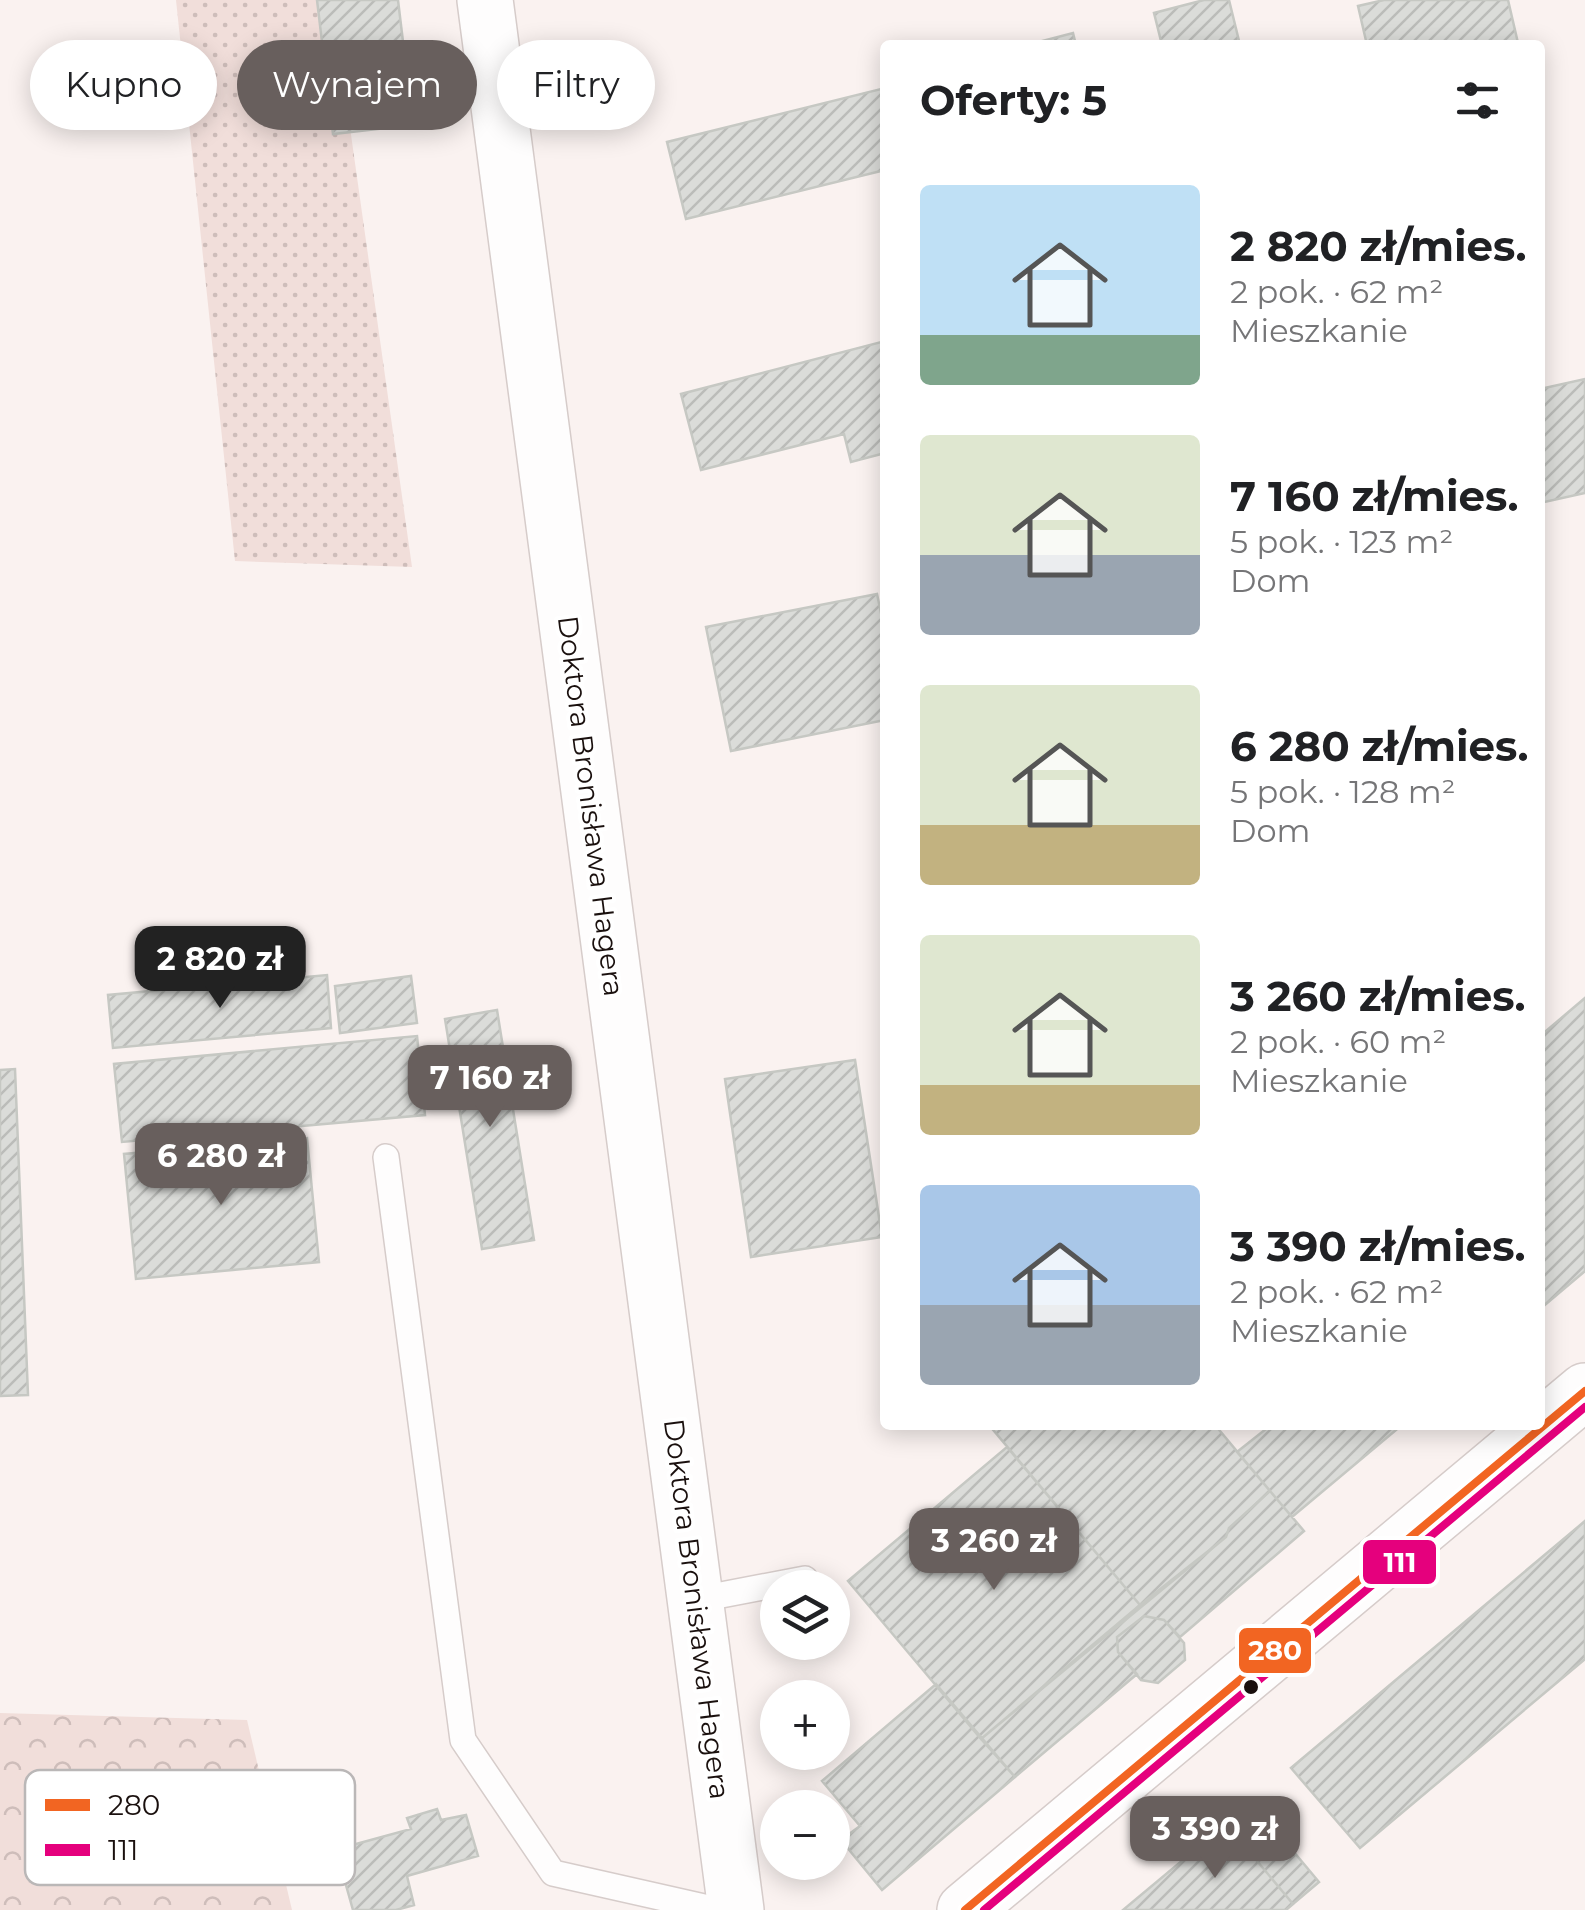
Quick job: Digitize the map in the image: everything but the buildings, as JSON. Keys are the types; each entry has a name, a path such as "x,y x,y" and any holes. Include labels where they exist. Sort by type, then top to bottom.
{"street":[{"name":"Doktora Bronisława Hagera","path":"485,0 736,1910"},
{"path":"1545,1424 1585,1391"},
{"path":"965,1910 1538,1430"}],"lane":[{"path":"386,1156 463,1740 553,1873 717,1910"},
{"path":"695,1600 760,1588"}],"green space":[{"path":"176,0 332,0 338,40 237,40 237,130 350,130 412,567 235,561 190,130 217,130 217,40 180,40"},
{"path":"0,1713 247,1720 259,1770 25,1770 25,1885 286,1885 292,1910 0,1910"}],"transit line":[{"name":"280","path":"1545,1424 1585,1391"},
{"name":"111","path":"984,1910 1585,1407"},
{"name":"280","path":"965,1910 1538,1430"}]}
